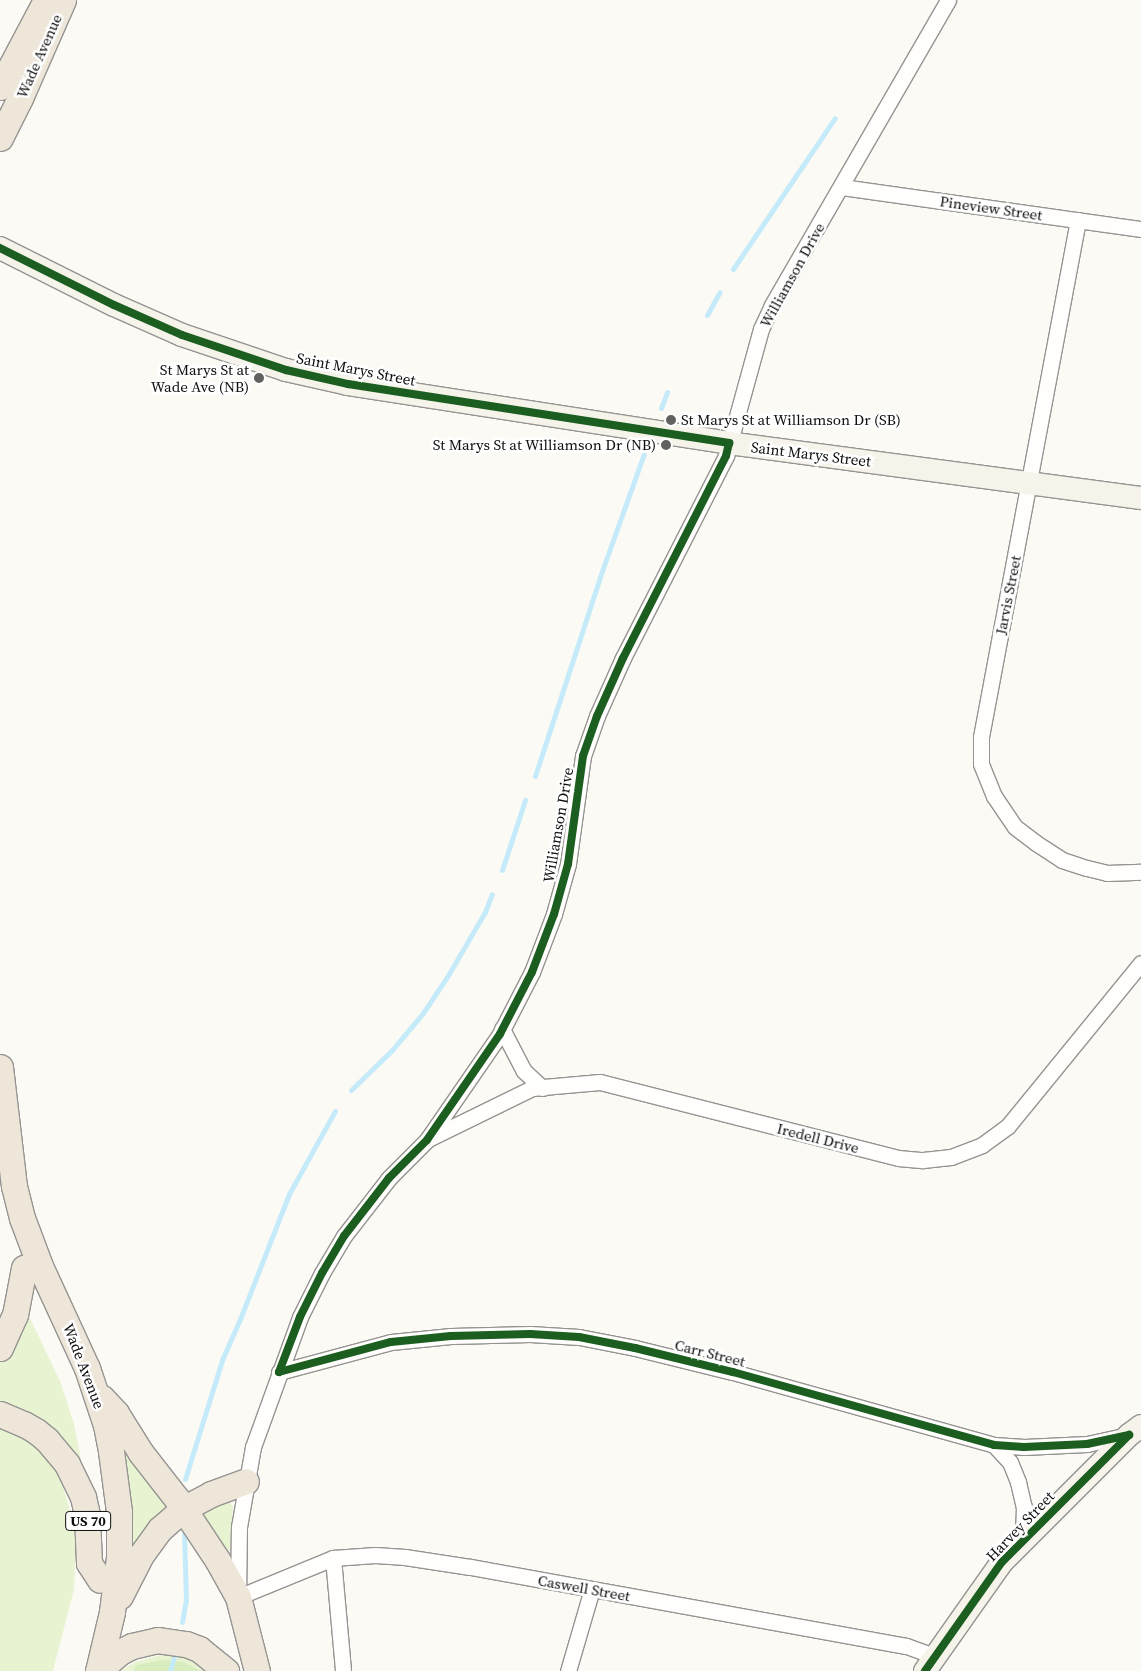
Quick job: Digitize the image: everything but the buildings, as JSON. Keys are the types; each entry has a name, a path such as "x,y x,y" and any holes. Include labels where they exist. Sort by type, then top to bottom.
{"main road":[{"name":"Wade Avenue","path":"0,87 57,1"},
{"name":"Wade Avenue","path":"0,138 20,98 57,1"},
{"name":"Saint Marys Street","path":"0,248 114,305 182,335 286,370 358,386 729,443 1141,498"},
{"name":"Wade Avenue","path":"0,1068 12,1171 22,1218 40,1266 65,1316 95,1390 111,1451 118,1512 119,1557 112,1612 98,1671"},
{"name":"Wade Avenue","path":"0,1191 8,1224 24,1268 72,1370 98,1464 103,1523 100,1580 92,1627 80,1671"},
{"path":"0,1348 15,1315 24,1268"},
{"path":"95,1390 116,1413 141,1453 184,1509 218,1561 238,1597 257,1671"},
{"name":"US 70","path":"0,1414 36,1431 52,1445 67,1464 82,1497 87,1515 89,1563 100,1580"},
{"name":"Harvey Street","path":"929,1664 1002,1562 1135,1430"},
{"path":"112,1612 149,1542 160,1529 184,1509 225,1488 246,1481"},
{"path":"238,1597 244,1671"},
{"path":"98,1671 120,1652 145,1642 157,1640 186,1644 209,1656 226,1671"}],"street":[{"name":"Williamson Drive","path":"238,1597 239,1527 253,1447 300,1317 322,1273 344,1236 389,1178 427,1140 502,1029 532,972 554,914 568,864 583,756 597,716 623,658 726,456 761,329 772,305 948,0"},
{"name":"Pineview Street","path":"842,186 1141,229"},
{"name":"Jarvis Street","path":"1078,220 981,737 981,764 994,796 1015,827 1036,843 1062,860 1087,868 1107,873 1141,872"},
{"name":"Iredell Drive","path":"427,1140 532,1088 600,1082 898,1158 923,1160 950,1157 982,1145 1008,1126 1141,964"},
{"path":"502,1029 524,1070 542,1088"},
{"name":"Carr Street","path":"279,1372 391,1342 452,1336 530,1334 579,1337 635,1348 733,1372 994,1446 1024,1447 1088,1444 1135,1430"},
{"path":"994,1446 1010,1462 1018,1482 1024,1507 1023,1541"},
{"name":"Caswell Street","path":"238,1597 333,1558 375,1555 405,1557 906,1646 929,1664"},
{"path":"333,1558 343,1671"},
{"path":"568,1671 592,1589"}],"green space":[{"path":"25,1308 60,1381 74,1424 83,1471 0,1406 0,1360"},
{"path":"0,1422 34,1438 67,1478 64,1490 71,1514 76,1546 74,1589 53,1671 0,1671"},
{"path":"118,1433 173,1501 130,1553"},
{"path":"227,1498 233,1507 230,1549 227,1554 198,1515"},
{"path":"165,1654 191,1660 210,1671 121,1671 135,1662"},
{"path":"163,1660 183,1662 201,1671 134,1671 136,1665"}],"waterway":[{"path":"733,269 835,118"},
{"path":"707,315 720,292"},
{"path":"661,408 667,392"},
{"path":"535,776 602,571 644,454"},
{"path":"502,870 525,800"},
{"path":"351,1090 392,1050 423,1013 447,977 485,912 492,894"},
{"path":"185,1479 222,1360 289,1194 335,1111"},
{"path":"182,1622 186,1600 184,1534"},
{"path":"170,1671 174,1657"}],"cycle path":[{"path":"0,248 114,305 182,335 286,370 348,384 729,443 726,456 623,658 597,716 583,756 568,864 554,914 532,972 500,1034 427,1140 389,1178 344,1236 322,1273 300,1317 279,1372"},
{"path":"279,1372 391,1342 451,1336 530,1334 579,1337 635,1348 733,1372 994,1445 1024,1447 1087,1444 1129,1435"},
{"path":"925,1671 1002,1562 1129,1435"}],"place":[{"name":"St Marys St at Wade Ave (NB)","path":"259,378"},
{"name":"St Marys St at Williamson Dr (SB)","path":"671,420"},
{"name":"St Marys St at Williamson Dr (NB)","path":"666,445"}]}
